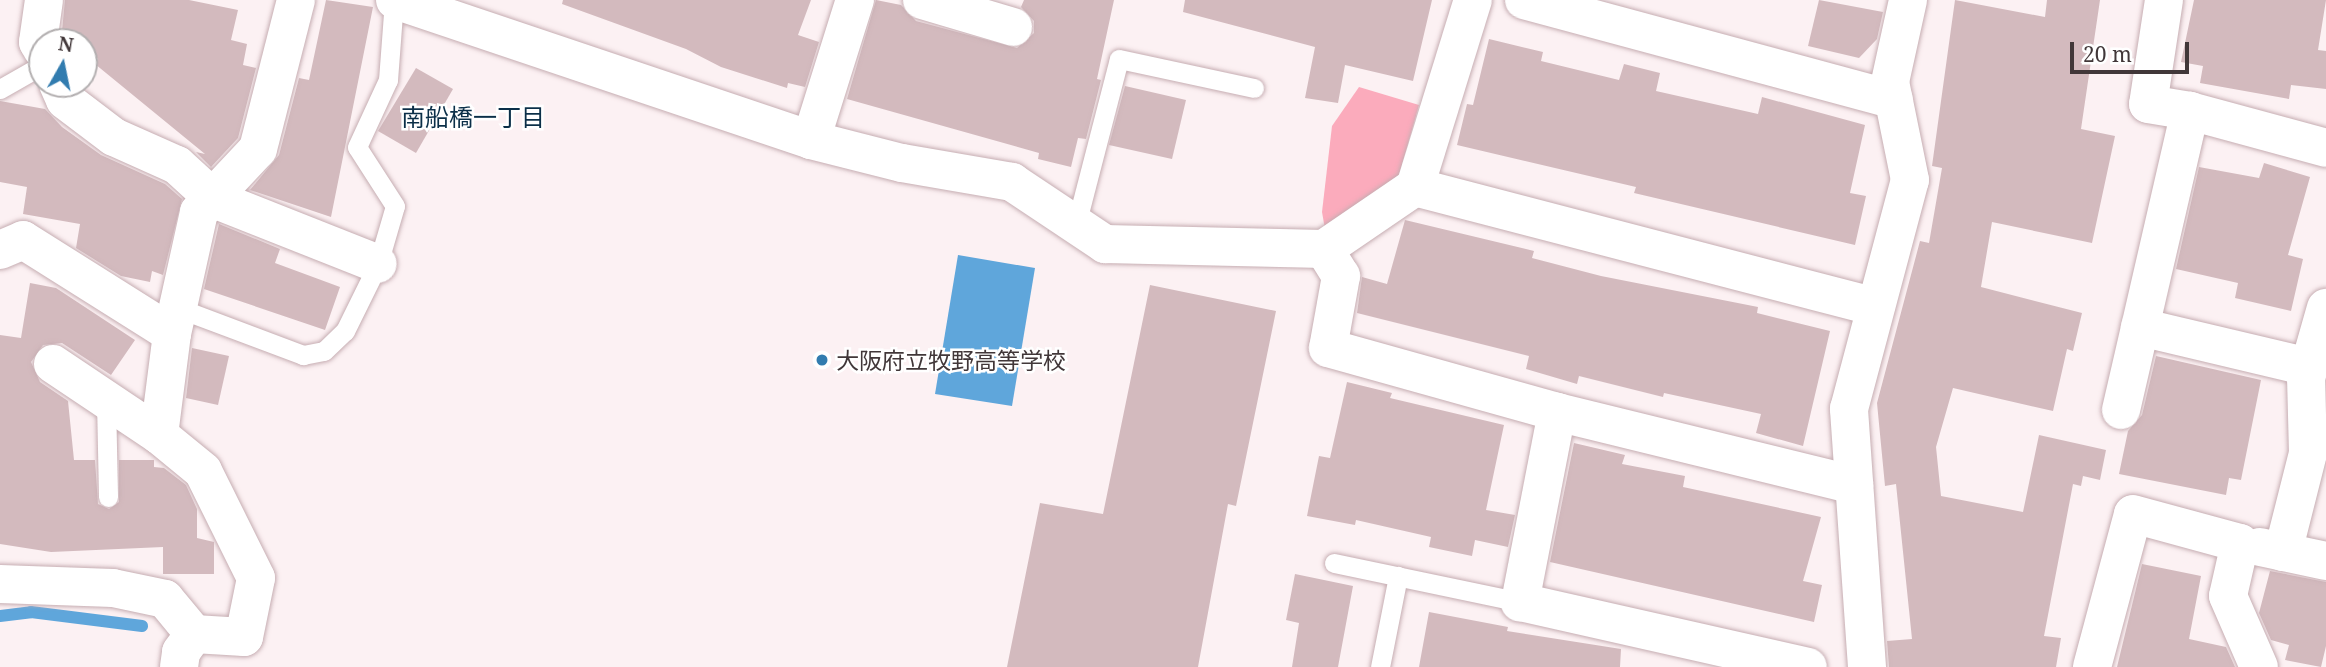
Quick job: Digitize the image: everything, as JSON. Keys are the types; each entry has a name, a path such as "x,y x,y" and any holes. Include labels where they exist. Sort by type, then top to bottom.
{"street":[{"path":"40,28 44,0"},
{"path":"159,435 175,321 199,212 258,149 296,0"},
{"path":"394,0 811,140 902,163 1012,182 1105,244 1324,249 1415,187 1473,0"},
{"path":"811,140 855,0"},
{"path":"922,0 1013,27"},
{"path":"1524,0 1894,100"},
{"path":"1867,667 1849,409 1910,180 1890,82 1908,0"},
{"path":"2164,0 2148,104 2190,111 2326,148"},
{"path":"64,98 114,137 177,164 214,199 378,264"},
{"path":"2121,410 2190,111"},
{"path":"1415,187 1876,307"},
{"path":"0,250 23,240 175,321"},
{"path":"1324,249 1341,276 1328,348 1557,412 1854,485"},
{"path":"2283,552 2308,453 2309,367 2326,308"},
{"path":"2140,327 2309,367"},
{"path":"0,584 113,587 165,599 186,650 244,637 256,578 202,471 159,435 53,364"},
{"path":"1557,412 1520,602 1808,667"},
{"path":"2092,667 2133,514 2326,561"},
{"path":"2240,542 2228,596 2259,667"}],"lane":[{"path":"175,321 303,355 324,351 345,331 378,264 395,206 357,147 388,80 394,0"},
{"path":"1076,225 1119,59 1254,88"},
{"path":"0,89 28,73"},
{"path":"106,400 108,497"},
{"path":"1334,563 1520,602"},
{"path":"1380,667 1398,576"}],"shaded area":[{"path":"1359,87 1419,105 1399,175 1325,229 1322,212 1332,126"}],"water":[{"path":"958,255 1035,268 1012,406 935,394"}],"building":[{"path":"65,0 189,0 238,10 231,40 247,44 243,65 256,68 238,138 211,167 196,152 205,154 98,66 98,28 62,28"},
{"path":"326,0 373,7 331,217 250,190 279,155 299,78 309,80"},
{"path":"563,0 811,0 798,35 819,42 805,87 788,83 787,88 721,67 686,49 562,4"},
{"path":"876,0 901,5 916,21 1017,48 1034,33 1034,21 1021,7 1024,0 1114,0 1097,79 1101,80 1086,139 1078,138 1071,167 1038,159 1039,153 847,99"},
{"path":"1185,0 1432,0 1413,81 1345,65 1338,103 1305,98 1315,47 1183,12"},
{"path":"1819,0 1883,12 1877,39 1859,58 1808,46"},
{"path":"1955,0 2045,17 2047,0 2100,0 2081,129 2115,136 2092,243 1992,222 1981,287 2082,313 2073,351 2067,349 2053,411 1953,388 1936,447 1941,496 2023,512 2039,435 2106,450 2100,480 2083,476 2081,486 2073,484 2044,636 2061,638 2056,667 1889,667 1887,641 1912,639 1896,484 1885,486 1877,403 1920,241 1929,243 1942,168 1932,166"},
{"path":"2194,0 2326,0 2318,50 2326,51 2326,89 2291,85 2289,99 2200,83 2203,66 2181,62"},
{"path":"1489,39 1543,52 1541,61 1619,80 1624,64 1660,73 1656,91 1758,114 1762,97 1865,125 1850,193 1866,196 1855,245 1634,193 1636,187 1457,145 1467,104 1473,105"},
{"path":"416,68 453,89 416,153 378,131"},
{"path":"1125,86 1186,100 1172,159 1109,145"},
{"path":"0,101 45,109 62,127 101,155 165,184 182,199 163,275 152,271 150,282 121,276 76,248 80,224 23,214 27,187 0,182"},
{"path":"2264,163 2310,177 2288,255 2303,259 2291,311 2235,298 2238,283 2176,269 2199,167 2259,178"},
{"path":"1405,220 1534,251 1532,258 1601,276 1758,307 1757,313 1830,331 1803,446 1756,433 1761,414 1664,393 1663,397 1579,376 1577,384 1526,369 1529,356 1357,313 1362,277 1387,284"},
{"path":"219,224 280,249 275,263 340,287 325,330 204,289"},
{"path":"30,283 56,288 135,340 111,375 62,343 43,345 31,362 40,382 68,401 74,460 95,460 98,504 109,509 119,502 119,460 154,460 154,467 164,468 186,485 197,509 197,538 214,542 214,574 163,574 163,547 51,552 0,544 0,335 21,338"},
{"path":"1150,285 1276,311 1236,506 1228,504 1198,667 1007,667 1040,503 1103,514"},
{"path":"192,348 229,356 218,405 186,398"},
{"path":"2156,356 2261,380 2241,480 2229,478 2226,495 2119,474 2128,431 2142,415"},
{"path":"1347,382 1392,393 1390,398 1504,425 1486,510 1515,515 1508,547 1475,540 1472,556 1429,547 1431,537 1356,520 1355,525 1307,516 1319,456 1330,458"},
{"path":"1574,443 1625,455 1622,464 1685,476 1683,487 1821,517 1803,581 1822,585 1814,622 1550,562"},
{"path":"2142,564 2201,576 2189,639 2226,647 2235,667 2117,667"},
{"path":"2270,571 2326,582 2326,646 2321,667 2285,660 2289,645 2271,640 2259,613"},
{"path":"1295,574 1353,586 1338,667 1292,667 1299,623 1286,620"},
{"path":"1429,612 1508,627 1507,631 1621,649 1620,667 1419,667"}],"waterway":[{"path":"0,616 31,612 142,626"}],"place":[{"name":"大阪府立牧野高等学校","path":"822,360"}],"district":[{"name":"南船橋一丁目","path":"473,117"}]}
